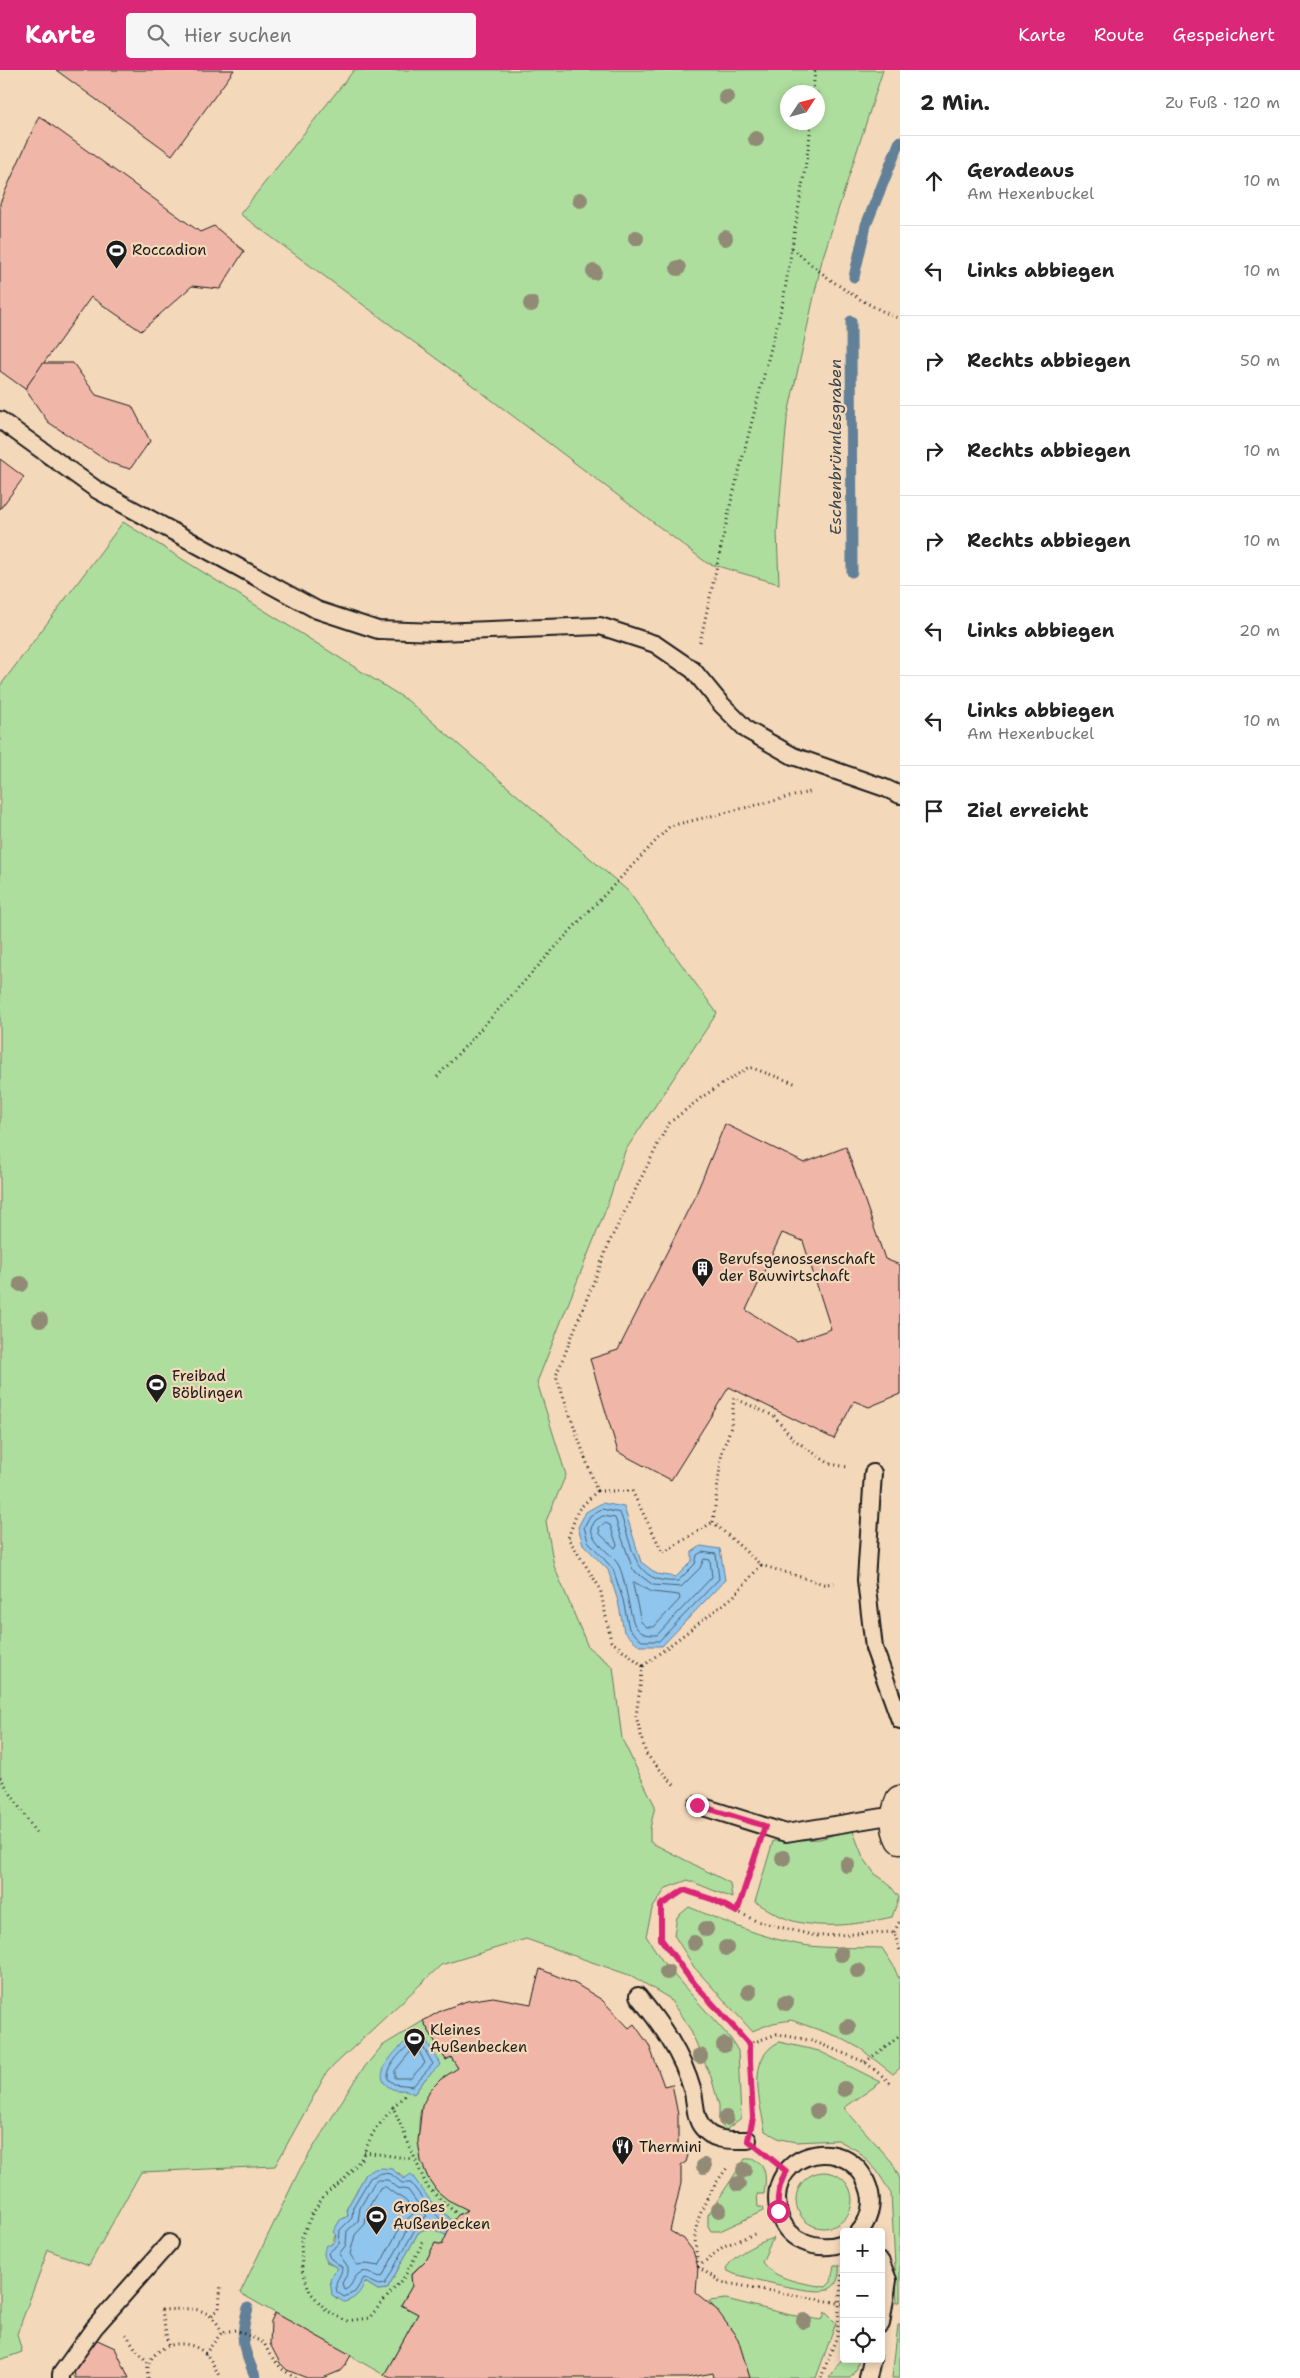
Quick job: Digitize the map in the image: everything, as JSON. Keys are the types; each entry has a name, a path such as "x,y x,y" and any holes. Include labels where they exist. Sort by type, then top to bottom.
{"lane":[{"path":"0,420 97,490 317,610 378,630 438,632 600,626 654,644 693,670 721,704 747,730 793,756 886,788 900,795"},
{"path":"873,1472 866,1580 874,1648 900,1720"},
{"path":"697,1805 786,1832 898,1818"},
{"path":"638,1996 663,2026 682,2062 693,2090 701,2126 710,2135 721,2140 748,2140"},
{"path":"840,2244 832,2247 818,2247 805,2243 793,2235 784,2224 778,2211 777,2197 780,2184 786,2171 799,2160 814,2154 830,2153 846,2158 859,2168 867,2182 871,2197 870,2214 863,2228"},
{"path":"60,2378 94,2328 169,2243"},
{"path":"882,2318 888,2280 885,2272"},
{"path":"868,2378 871,2363"}],"path":[{"path":"814,85 815,70"},
{"path":"693,670 713,592 731,502 782,302 810,130"},
{"path":"792,248 829,280 873,307 900,319"},
{"path":"437,1077 572,929 670,826 856,779"},
{"path":"597,1491 556,1376 610,1241 635,1188 668,1124 702,1097 733,1077 749,1067 797,1084"},
{"path":"714,1522 722,1452 731,1427 734,1398 774,1416 793,1440 830,1464 873,1472"},
{"path":"643,1666 611,1641 600,1588 568,1538 578,1510 597,1491 632,1492 663,1553 714,1522"},
{"path":"714,1522 761,1565 824,1584"},
{"path":"697,1805 692,1804 646,1754 636,1716 643,1666 734,1596 761,1565"},
{"path":"0,1777 37,1835"},
{"path":"737,1912 765,1826"},
{"path":"698,2267 695,2235 700,2215 716,2182 748,2140 753,2118 749,2044 691,1980 661,1939 661,1905 684,1890 714,1900 756,1921 816,1936 894,1932"},
{"path":"900,1921 894,1932 900,1951"},
{"path":"749,2044 777,2034 813,2042 865,2062 892,2084"},
{"path":"865,2062 900,2036"},
{"path":"407,2093 393,2107 373,2133 364,2152 342,2181 325,2194 312,2214 301,2239 302,2270 310,2292 326,2310 346,2321 369,2318 405,2276 423,2242"},
{"path":"393,2107 427,2187 458,2215"},
{"path":"364,2152 414,2159"},
{"path":"698,2267 724,2246 737,2240"},
{"path":"698,2267 721,2282 838,2303"},
{"path":"821,2378 837,2336 838,2303 842,2273"},
{"path":"212,2315 219,2309 221,2284"},
{"path":"168,2345 162,2310 189,2309 207,2312 212,2315 222,2332"},
{"path":"122,2327 148,2364 148,2378"},
{"path":"205,2354 222,2332 236,2330 264,2342 270,2356 282,2369 295,2378"},
{"path":"148,2364 168,2345 179,2343 192,2346 205,2354 220,2378"}],"green space":[{"path":"354,70 883,70 822,260 787,419 777,532 779,584 707,563 464,379 240,214"},
{"name":"Freibad Böblingen","path":"123,522 407,700 628,891 717,1013 625,1151 606,1209 537,1382 566,1475 546,1521 554,1566 588,1647 613,1667 622,1739 655,1806 650,1829 650,1842 730,1883 732,1898 688,1880 666,1888 652,1909 646,1936 665,1965 731,2039 738,2051 741,2118 726,2130 719,2123 719,2105 711,2077 690,2029 669,1998 632,1976 526,1939 441,1965 327,2072 275,2166 141,2172 89,2265 48,2250 17,2334 22,2352 0,2360 0,686"},
{"path":"852,1829 863,1857 875,1874 887,1882 899,1897 892,1917 854,1924 815,1925 790,1920 755,1902 773,1841 820,1839"},
{"path":"689,1907 744,1929 787,1942 822,1947 882,1948 893,1965 900,1981 900,2068 893,2074 861,2049 839,2037 791,2020 773,2023 752,2031 694,1967 674,1935 677,1917"},
{"path":"423,2021 446,2060 451,2057 458,2068 423,2105 419,2118 419,2145 421,2158 430,2179 446,2196 468,2210 453,2221 399,2173 366,2174 347,2208 348,2216 337,2231 326,2262 338,2268 332,2288 332,2292 337,2299 365,2282 378,2290 387,2289 418,2233 425,2229 432,2229 447,2236 442,2245 435,2243 427,2259 411,2274 412,2286 401,2305 418,2314 384,2375 240,2293 300,2169 358,2075 382,2046","holes":["440,2064 414,2094 406,2089 398,2090"]},
{"path":"779,2042 819,2051 881,2082 844,2108 892,2162 900,2179 900,2302 897,2302 891,2193 877,2171 858,2151 838,2140 796,2142 780,2139 765,2131 759,2094 759,2070 762,2059 769,2049"},
{"path":"745,2159 758,2161 764,2169 764,2194 757,2194 758,2207 762,2207 763,2211 720,2231 711,2231 708,2226 708,2215"},
{"path":"824,2172 835,2174 844,2180 850,2189 852,2200 850,2211 844,2220 835,2226 824,2228 813,2226 804,2220 798,2211 796,2200 798,2189 804,2180 813,2174"},
{"path":"773,2238 762,2262 767,2268 791,2280 826,2287 831,2282 834,2265 839,2265 839,2276 834,2286 827,2290 809,2290 754,2279 726,2270 733,2259 753,2246"},
{"path":"726,2299 790,2315 822,2320 825,2312 836,2323 816,2378 750,2378 737,2338 709,2301"},
{"path":"898,2325 900,2325 900,2378 892,2378"},
{"path":"840,2362 858,2363 850,2378 829,2378"}],"water":[{"path":"602,1503 624,1507 641,1562 657,1574 676,1577 692,1561 692,1552 701,1546 720,1549 725,1580 662,1646 640,1646 624,1632 618,1601 608,1570 583,1544 578,1527 586,1512"},
{"name":"Kleines Außenbecken","path":"419,2030 441,2064 426,2078 414,2094 392,2089 383,2081 382,2073 385,2065 399,2048"},
{"name":"Großes Außenbecken","path":"375,2169 392,2169 404,2179 411,2174 433,2204 453,2221 447,2236 436,2230 429,2229 418,2233 387,2289 378,2290 365,2282 357,2295 344,2302 332,2295 330,2279 338,2268 330,2264 324,2256 326,2245 331,2245 335,2241 336,2235 333,2232 340,2220 348,2216 347,2208 366,2174"}],"building":[{"path":"56,70 234,70 172,155"},
{"name":"Roccadion","path":"39,116 200,232 214,226 244,251 220,289 192,286 141,331 91,297 25,389 0,371 0,203"},
{"path":"43,363 73,363 96,395 132,406 150,441 130,469 110,463 48,422 25,389"},
{"path":"0,459 24,477 0,509"},
{"name":"Berufsgenossenschaft der Bauwirtschaft","path":"725,1124 804,1163 846,1147 885,1259 900,1265 900,1394 869,1407 854,1401 834,1439 729,1387 671,1480 618,1452 590,1359 618,1350 696,1194","holes":["782,1233 803,1241 831,1329 797,1341 746,1310"]},
{"path":"540,1969 576,1984 602,2000 629,2028 634,2024 649,2045 664,2086 672,2084 678,2115 678,2148 684,2150 688,2155 686,2162 681,2165 681,2183 670,2231 684,2239 693,2251 698,2267 696,2293 717,2310 738,2339 750,2378 714,2378 713,2373 686,2378 391,2378 384,2375 418,2314 401,2305 412,2286 411,2275 427,2259 435,2243 442,2245 453,2221 458,2215 468,2210 448,2200 437,2191 428,2178 421,2161 418,2141 422,2106 430,2090 441,2079 458,2068 451,2057 446,2060 423,2021 442,2010 467,2001 493,1997 531,2004"},
{"path":"275,2313 351,2355 346,2364 340,2371 323,2378 307,2378 287,2370 280,2363 270,2344 271,2321"},
{"path":"93,2338 115,2348 129,2378 75,2378 74,2367"}],"waterway":[{"name":"Eschenbrünnlesgraben","path":"854,277 866,225 900,141"},
{"name":"Eschenbrünnlesgraben","path":"851,321 852,572"},
{"path":"248,2308 243,2336 245,2351 256,2378"}],"place":[{"name":"Roccadion","path":"116,269"},
{"name":"Berufsgenossenschaft der Bauwirtschaft","path":"703,1287"},
{"name":"Freibad Böblingen","path":"156,1404"},
{"name":"Kleines Außenbecken","path":"414,2058"},
{"name":"Thermini","path":"623,2166"},
{"name":"Großes Außenbecken","path":"377,2235"}],"route":[{"path":"697,1805 765,1826 737,1912 714,1900 684,1890 661,1905 661,1939 691,1980 749,2044 753,2118 748,2140 786,2171 777,2197 778,2211"}]}
